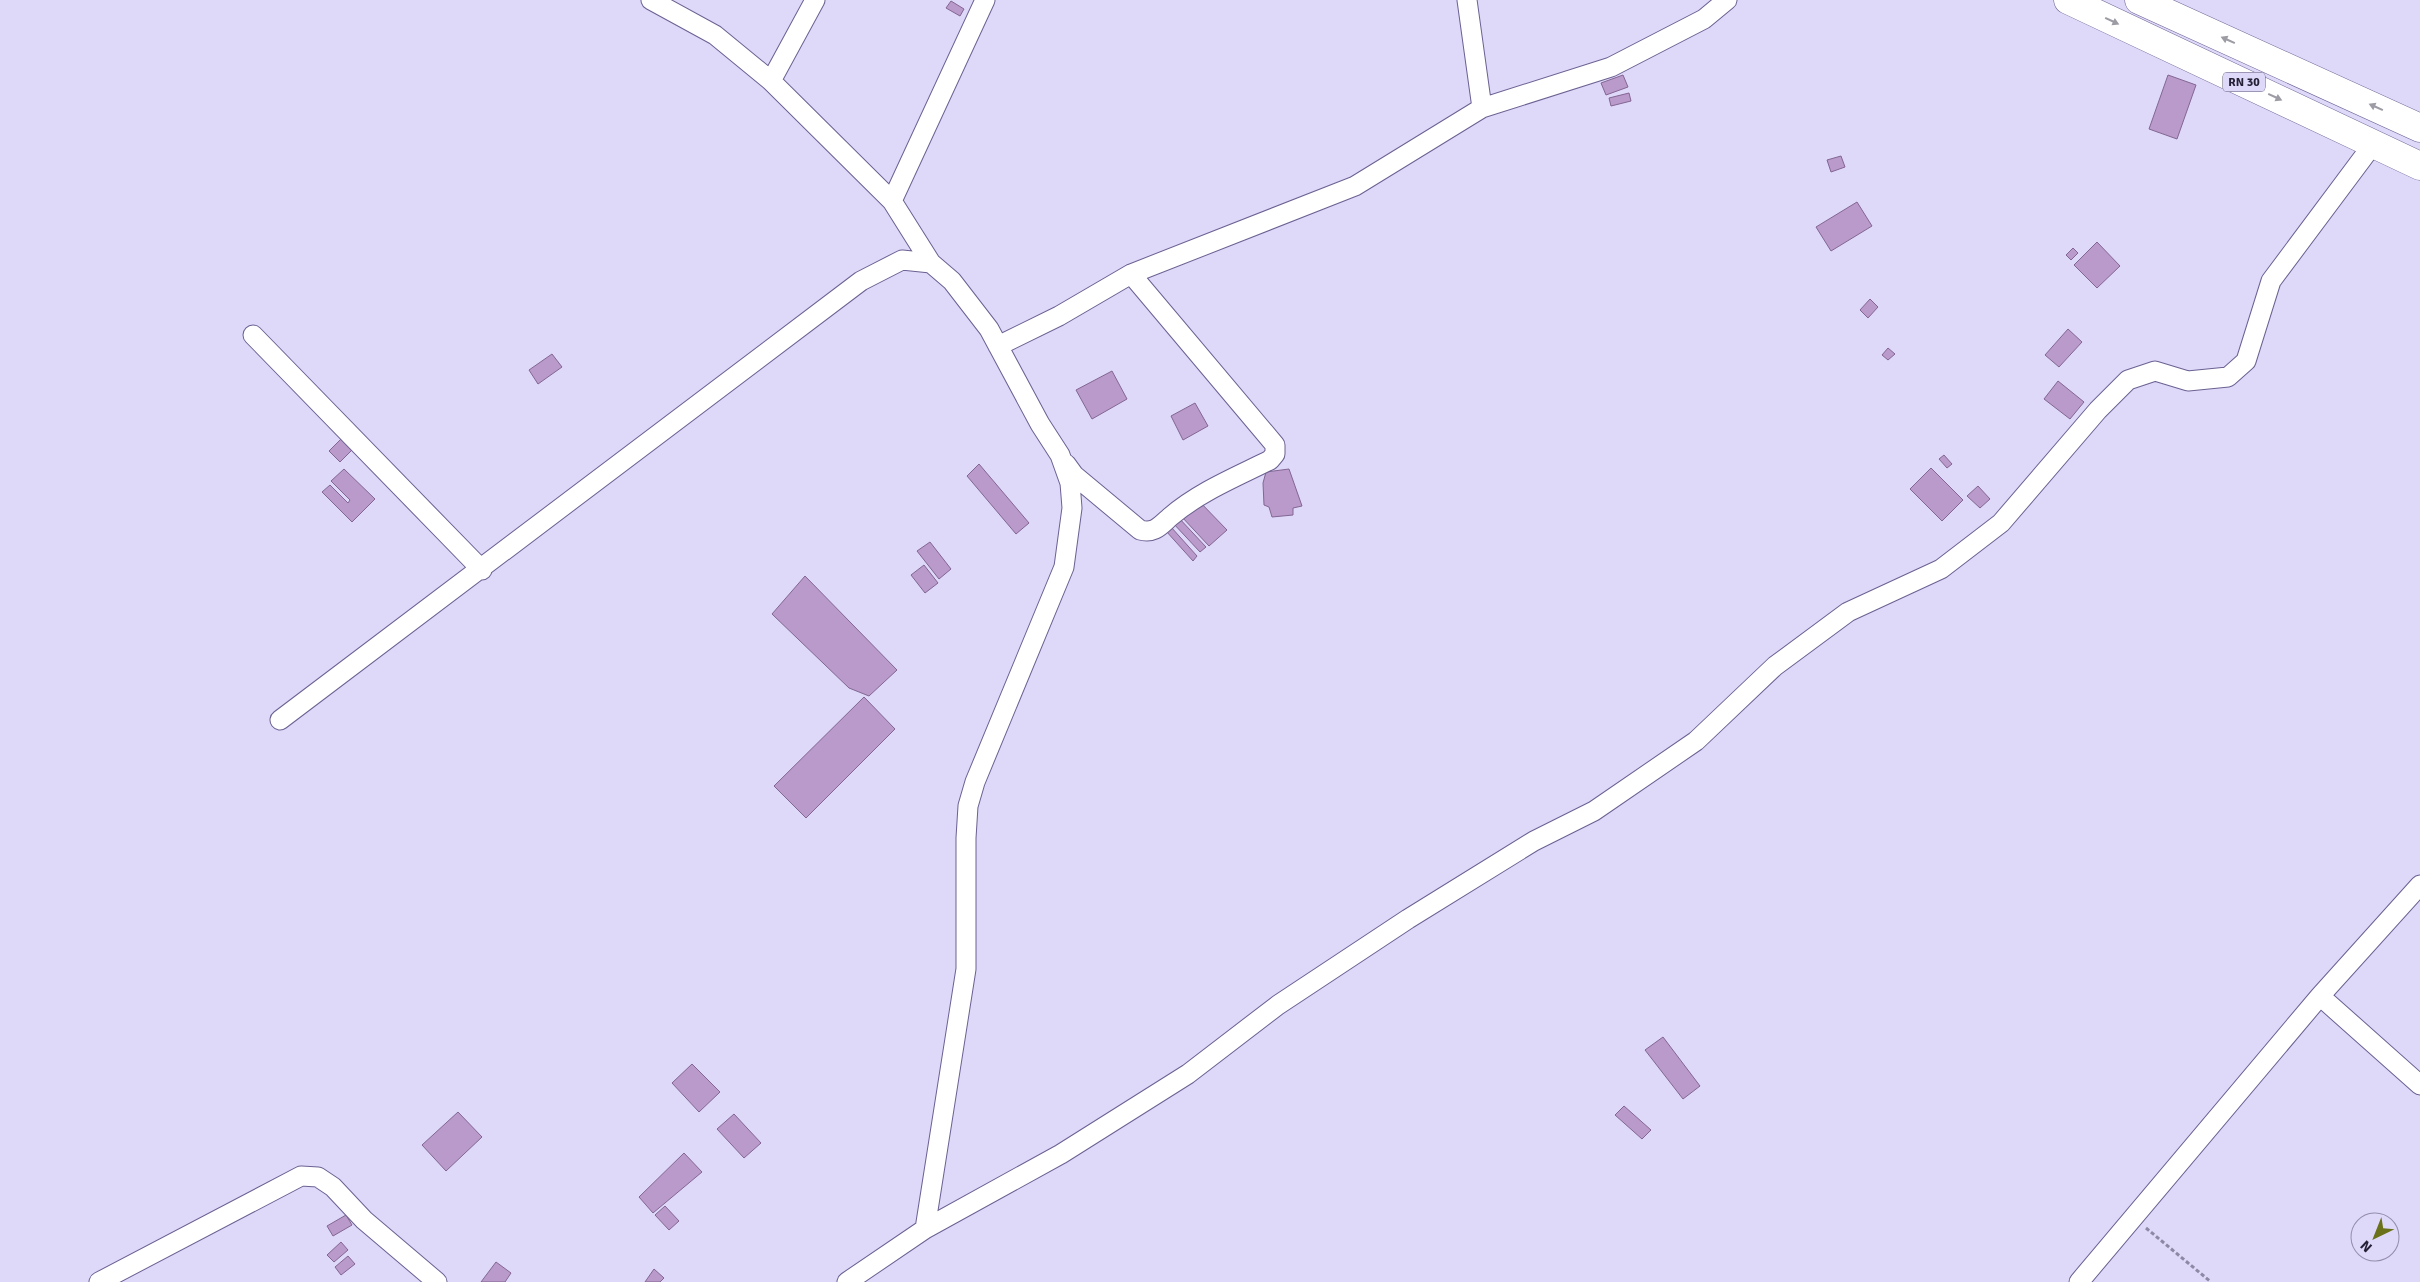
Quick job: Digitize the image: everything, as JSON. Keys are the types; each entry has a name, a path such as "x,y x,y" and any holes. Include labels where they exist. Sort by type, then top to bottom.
{"main road":[{"name":"RN 30","path":"2068,0 2420,166"},
{"name":"RN 30","path":"2139,0 2420,128"}],"street":[{"path":"651,0 715,35 771,81 892,201 931,262 952,280 989,329 1040,424 1074,475 1140,530 1148,532 1155,530 1179,510 1210,490 1270,460 1275,454 1275,445 1131,274"},
{"path":"771,81 815,0"},
{"path":"892,201 985,0"},
{"path":"1467,0 1482,108"},
{"path":"998,346 1059,316 1131,274 1355,186 1482,108 1611,67 1704,19 1727,0"},
{"path":"847,1282 925,1229 1062,1154 1188,1074 1278,1005 1408,919 1534,841 1594,811 1696,741 1775,666 1848,612 1941,569 2001,523 2098,410 2128,380 2155,371 2188,381 2228,376 2246,361 2271,281 2374,143"},
{"path":"280,720 482,570 861,280 902,260 931,262"},
{"path":"252,335 482,570"},
{"path":"925,1229 966,968 966,838 968,806 975,782 1064,567 1072,508 1070,483 1060,455"},
{"path":"2079,1282 2320,996 2420,885"},
{"path":"2320,996 2420,1085"},
{"path":"99,1282 302,1176 318,1177 333,1186 364,1220 437,1282"}],"path":[{"path":"2132,1217 2211,1282"}],"building":[{"path":"951,1 964,9 960,16 946,8"},
{"path":"1623,75 1628,87 1606,95 1601,83"},
{"path":"2168,75 2196,85 2177,139 2149,129"},
{"path":"1629,93 1631,101 1611,106 1609,98"},
{"path":"1841,156 1845,167 1831,172 1827,160"},
{"path":"1857,202 1872,226 1831,251 1816,227"},
{"path":"2097,242 2120,266 2097,288 2074,265"},
{"path":"2073,248 2078,253 2071,260 2066,255"},
{"path":"1870,299 1878,307 1868,318 1860,310"},
{"path":"2068,329 2082,342 2059,367 2045,355"},
{"path":"1888,348 1895,354 1888,360 1882,355"},
{"path":"552,354 562,367 538,384 529,370"},
{"path":"1112,371 1127,399 1092,419 1076,390"},
{"path":"2058,381 2084,402 2070,419 2044,399"},
{"path":"1195,403 1208,426 1183,440 1171,416"},
{"path":"343,437 354,448 340,462 329,451"},
{"path":"1944,455 1952,464 1947,468 1939,459"},
{"path":"979,464 1029,523 1016,534 967,476"},
{"path":"1931,468 1963,500 1942,521 1910,489"},
{"path":"344,469 375,499 352,522 322,492 330,485 348,503 350,500 331,481"},
{"path":"1289,469 1302,506 1293,508 1293,515 1272,517 1269,507 1264,505 1263,483 1266,472"},
{"path":"1978,486 1990,499 1980,508 1967,496"},
{"path":"1198,500 1227,530 1209,546 1181,516"},
{"path":"1178,517 1206,547 1200,552 1172,522"},
{"path":"1171,527 1197,556 1193,561 1166,531"},
{"path":"930,542 951,569 939,579 917,551"},
{"path":"924,565 938,583 925,593 911,575"},
{"path":"805,576 897,670 869,696 849,688 772,614"},
{"path":"864,697 895,729 806,818 774,786"},
{"path":"1663,1037 1700,1086 1683,1099 1645,1050"},
{"path":"692,1064 720,1092 699,1112 672,1083"},
{"path":"1624,1106 1651,1130 1642,1139 1615,1115"},
{"path":"458,1112 482,1137 446,1171 422,1145"},
{"path":"734,1114 761,1143 744,1158 717,1129"},
{"path":"684,1153 702,1172 653,1213 639,1197"},
{"path":"665,1206 679,1221 669,1230 655,1215"},
{"path":"346,1215 352,1225 333,1236 327,1226"},
{"path":"341,1242 348,1250 334,1262 327,1255"},
{"path":"348,1256 355,1264 341,1275 335,1267"},
{"path":"496,1262 511,1273 505,1282 481,1282"},
{"path":"654,1269 664,1278 660,1282 645,1282"}]}
